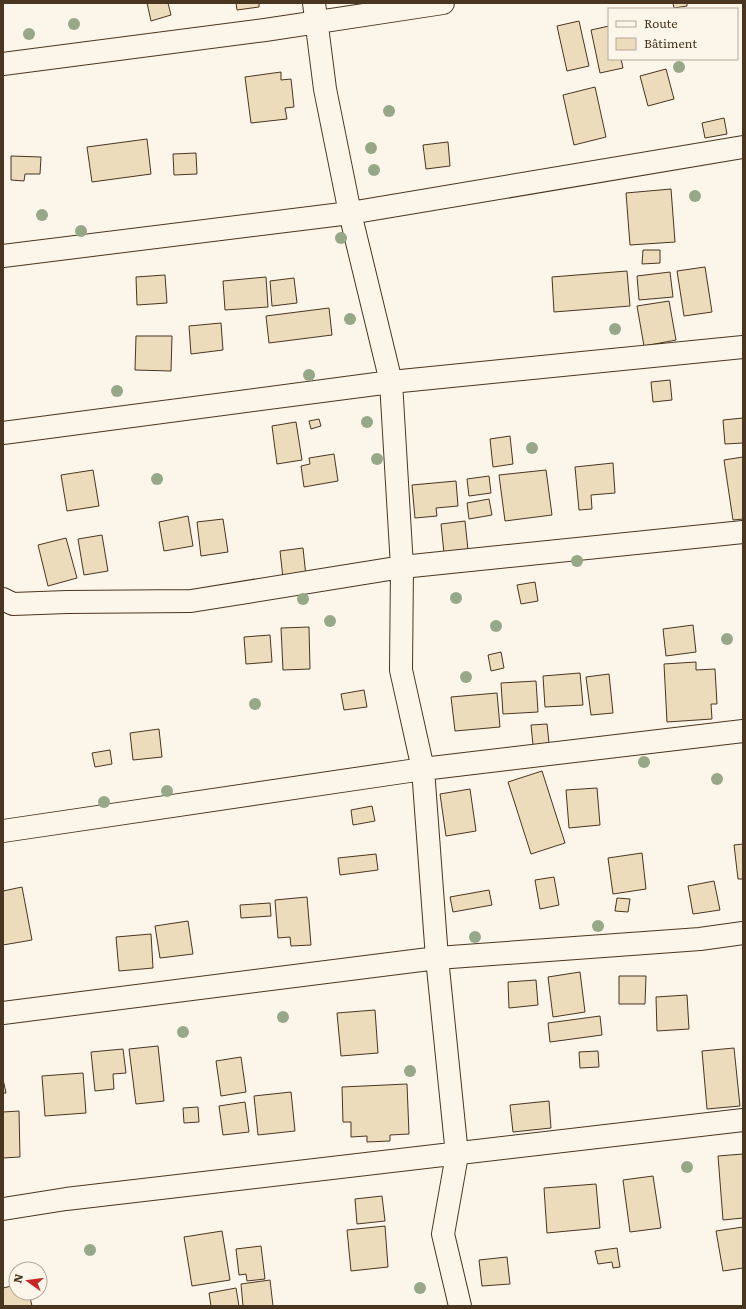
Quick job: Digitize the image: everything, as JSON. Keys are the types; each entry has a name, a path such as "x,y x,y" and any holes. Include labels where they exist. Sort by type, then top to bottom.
{"street":[{"path":"3,64 315,12 443,3"},
{"path":"315,12 325,88 350,213 391,382 402,567 401,670 423,769 438,958 458,1155 443,1234 460,1306"},
{"path":"3,256 350,213 743,147"},
{"path":"3,433 391,382 743,347"},
{"path":"3,600 13,604 191,601 402,567 743,532"},
{"path":"3,831 423,769 743,731"},
{"path":"3,1013 438,958 700,939 743,934"},
{"path":"3,1209 66,1199 458,1155 743,1120"}],"building":[{"path":"147,3 168,3 171,15 151,21"},
{"path":"236,3 259,3 259,7 237,10"},
{"path":"673,3 687,3 687,6 674,8"},
{"path":"579,21 589,66 567,71 557,26"},
{"path":"608,26 608,60 621,60 623,68 600,73 591,30"},
{"path":"666,69 674,99 648,106 640,76"},
{"path":"281,72 281,80 291,79 294,107 285,108 287,119 251,123 245,77"},
{"path":"595,87 606,137 574,145 563,95"},
{"path":"724,118 727,134 705,138 702,123"},
{"path":"147,139 151,174 92,182 87,147"},
{"path":"448,142 450,166 426,169 423,145"},
{"path":"196,153 197,174 174,175 173,154"},
{"path":"11,156 41,157 40,174 25,174 24,181 11,180"},
{"path":"671,189 675,242 630,245 626,193"},
{"path":"643,250 660,250 660,263 642,264"},
{"path":"705,267 712,312 684,316 677,271"},
{"path":"627,271 630,306 554,312 552,277"},
{"path":"670,272 673,297 639,300 637,276"},
{"path":"165,275 167,303 137,305 136,277"},
{"path":"266,277 268,307 225,310 223,281"},
{"path":"294,278 297,303 272,306 270,281"},
{"path":"669,301 676,340 644,346 637,306"},
{"path":"329,308 332,335 269,343 266,316"},
{"path":"221,323 223,350 191,354 189,326"},
{"path":"136,336 172,336 171,371 135,370"},
{"path":"670,380 672,400 653,402 651,382"},
{"path":"743,418 743,443 725,444 723,420"},
{"path":"319,419 321,426 311,429 309,421"},
{"path":"296,422 302,460 277,464 272,426"},
{"path":"510,436 513,464 493,467 490,439"},
{"path":"334,454 338,481 304,487 301,466 310,464 309,458"},
{"path":"743,457 743,519 733,520 724,460"},
{"path":"613,463 615,493 591,495 592,509 579,510 575,467"},
{"path":"93,470 99,506 67,511 61,475"},
{"path":"546,470 552,515 505,521 499,475"},
{"path":"489,476 491,493 469,496 467,479"},
{"path":"456,481 458,506 436,508 437,516 415,518 412,485"},
{"path":"489,499 492,515 469,519 467,503"},
{"path":"188,516 193,546 164,551 159,522"},
{"path":"223,519 228,552 201,556 197,522"},
{"path":"465,521 468,550 444,553 441,524"},
{"path":"102,535 108,571 84,575 78,539"},
{"path":"66,538 77,578 48,586 38,545"},
{"path":"303,548 306,576 283,578 280,551"},
{"path":"535,582 538,601 521,604 517,585"},
{"path":"693,625 696,652 666,656 663,629"},
{"path":"309,627 310,669 283,670 281,628"},
{"path":"270,635 272,662 246,664 244,637"},
{"path":"501,652 504,668 491,671 488,655"},
{"path":"696,662 696,670 715,669 717,704 711,704 712,719 667,722 664,664"},
{"path":"580,673 583,705 545,707 543,676"},
{"path":"609,674 613,713 591,715 586,677"},
{"path":"536,681 538,712 503,714 501,683"},
{"path":"364,690 367,707 344,710 341,694"},
{"path":"497,693 500,727 455,731 451,697"},
{"path":"547,724 549,743 533,745 531,725"},
{"path":"159,729 162,757 133,760 130,733"},
{"path":"110,750 112,764 95,767 92,753"},
{"path":"542,771 565,843 531,854 508,782"},
{"path":"597,788 600,825 569,828 566,790"},
{"path":"470,789 476,831 446,836 440,794"},
{"path":"372,806 375,821 353,825 351,810"},
{"path":"743,844 743,879 738,879 734,845"},
{"path":"642,853 646,889 613,894 608,858"},
{"path":"376,854 378,870 340,875 338,858"},
{"path":"554,877 559,905 540,909 535,880"},
{"path":"714,881 720,910 693,914 688,886"},
{"path":"22,887 32,940 3,945 3,891"},
{"path":"489,890 492,905 453,912 450,897"},
{"path":"307,897 311,945 291,946 290,937 278,938 275,900"},
{"path":"617,898 630,899 628,912 615,911"},
{"path":"270,903 271,916 241,918 240,905"},
{"path":"188,921 193,954 160,958 155,926"},
{"path":"151,934 153,968 119,971 116,937"},
{"path":"580,972 585,1012 553,1017 548,977"},
{"path":"619,976 646,976 645,1004 619,1004"},
{"path":"536,980 538,1005 509,1008 508,982"},
{"path":"687,995 689,1029 657,1031 656,997"},
{"path":"375,1010 378,1053 341,1056 337,1013"},
{"path":"600,1016 602,1035 550,1042 548,1023"},
{"path":"158,1046 164,1101 136,1104 129,1049"},
{"path":"734,1048 740,1106 707,1109 702,1051"},
{"path":"123,1049 126,1073 113,1074 114,1089 95,1091 91,1052"},
{"path":"598,1051 599,1067 580,1068 579,1052"},
{"path":"241,1057 246,1092 221,1096 216,1061"},
{"path":"83,1073 86,1113 45,1116 42,1076"},
{"path":"3,1079 6,1093 3,1093"},
{"path":"407,1084 409,1134 390,1135 390,1141 367,1142 367,1136 351,1137 351,1122 343,1122 342,1087"},
{"path":"291,1092 295,1131 258,1135 254,1096"},
{"path":"549,1101 551,1128 513,1132 510,1105"},
{"path":"245,1102 249,1132 223,1135 219,1106"},
{"path":"198,1107 199,1122 184,1123 183,1108"},
{"path":"19,1111 20,1157 3,1158 3,1112"},
{"path":"743,1154 743,1218 723,1220 718,1156"},
{"path":"653,1176 661,1228 630,1232 623,1180"},
{"path":"596,1184 600,1228 547,1233 544,1188"},
{"path":"382,1196 385,1221 357,1224 355,1199"},
{"path":"385,1226 388,1267 351,1271 347,1230"},
{"path":"743,1227 743,1268 723,1271 716,1231"},
{"path":"222,1231 230,1280 192,1286 184,1237"},
{"path":"261,1246 265,1279 247,1281 246,1274 239,1275 236,1249"},
{"path":"617,1248 620,1267 613,1268 612,1262 598,1264 595,1251"},
{"path":"507,1257 510,1284 482,1286 479,1260"},
{"path":"270,1280 273,1306 243,1306 241,1284"},
{"path":"8,1287 8,1301 31,1301 32,1306 3,1306 3,1288"},
{"path":"236,1288 239,1306 211,1306 209,1293"}]}
